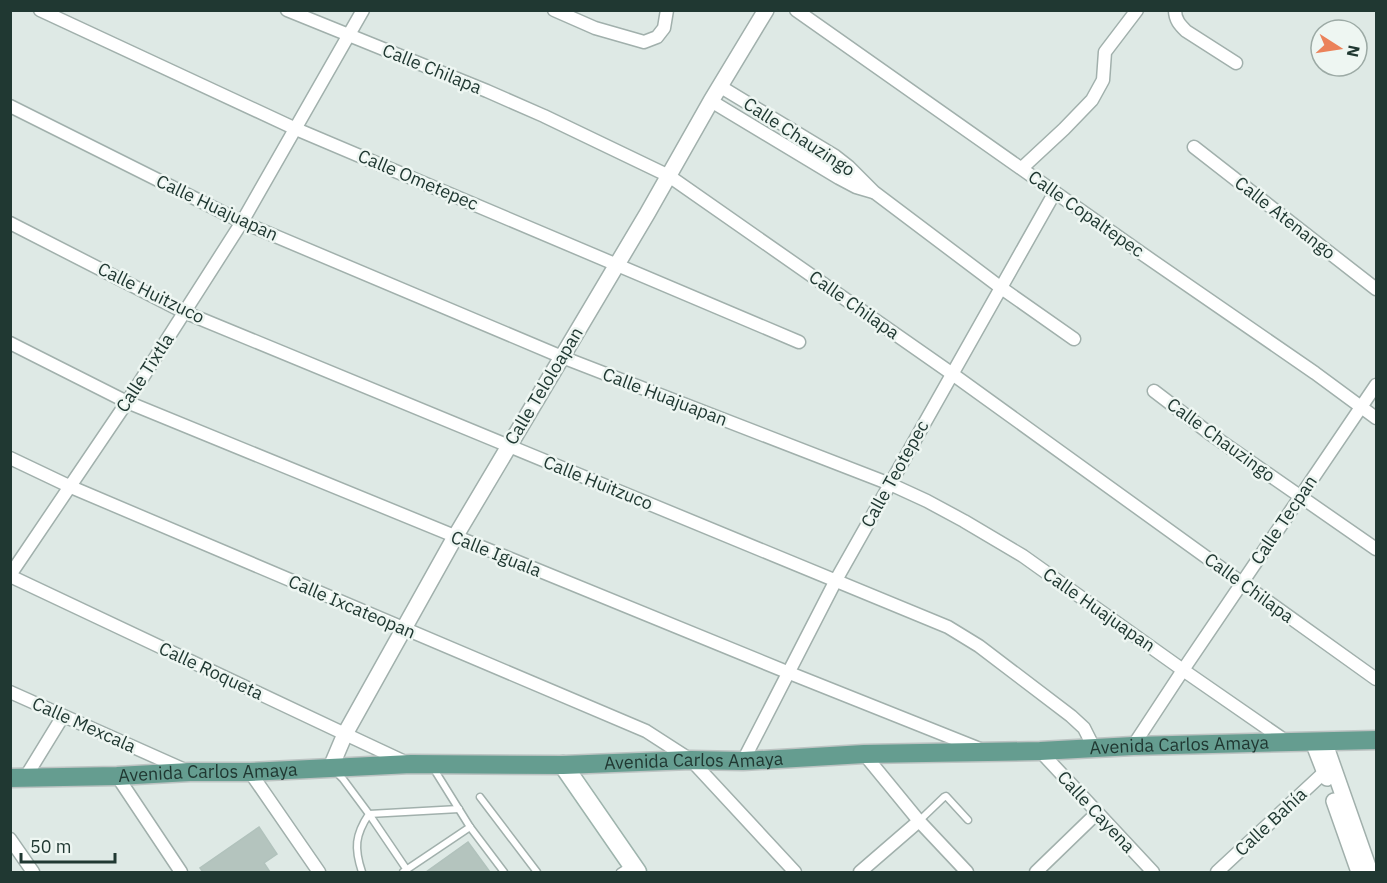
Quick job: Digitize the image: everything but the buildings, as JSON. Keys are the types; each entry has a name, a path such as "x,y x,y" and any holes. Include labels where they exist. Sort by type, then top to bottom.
{"main road":[{"name":"Avenida Carlos Amaya","path":"18,778 250,772 411,764 563,765 1377,740"},
{"path":"563,765 630,870"}],"street":[{"name":"Calle Ometepec","path":"40,10 296,129 799,342"},
{"name":"Calle Chilapa","path":"287,10 506,99 669,176 951,373 1377,679"},
{"name":"Calle Tixtla","path":"10,575 127,402 242,222 363,10"},
{"path":"554,10 594,28 644,42 657,37 664,28 667,10"},
{"name":"Calle Teloloapan","path":"331,767 345,734 455,537 766,10"},
{"name":"Calle Copaltepec","path":"796,10 1377,418"},
{"path":"1022,168 1092,100 1103,80 1105,52 1137,10"},
{"path":"1175,10 1177,19 1186,31 1236,63"},
{"name":"Calle Chauzingo","path":"721,87 835,156 874,192 1000,287 1074,339"},
{"name":"Calle Chauzingo","path":"711,101 839,178 856,187 874,192"},
{"name":"Calle Huajuapan","path":"10,106 242,222 562,357 890,484 927,501 1023,556 1288,743"},
{"name":"Calle Atenango","path":"1194,147 1377,289"},
{"name":"Calle Teotepec","path":"743,760 836,580 1054,192"},
{"name":"Calle Huitzuco","path":"10,223 184,312 948,627 979,646 1071,716 1084,728 1094,748"},
{"name":"Calle Iguala","path":"10,343 127,402 988,752"},
{"name":"Calle Tecpan","path":"1133,746 1377,386"},
{"name":"Calle Chauzingo","path":"1154,391 1209,433 1377,549"},
{"name":"Calle Ixcateopan","path":"10,458 71,487 646,731 691,760 795,873"},
{"name":"Calle Roqueta","path":"10,575 411,764"},
{"name":"Calle Mexcala","path":"10,692 190,772"},
{"path":"18,778 63,716"},
{"path":"1318,742 1370,873"},
{"name":"Calle Cayena","path":"1040,751 1152,873"},
{"path":"864,754 919,821 967,873"},
{"path":"1328,768 1359,873"},
{"name":"Calle Bahía","path":"1217,873 1328,768"},
{"path":"250,772 318,872"},
{"path":"117,776 181,873"},
{"path":"1036,873 1097,813"},
{"path":"860,873 919,821"},
{"path":"10,839 33,873"}],"lane":[{"path":"431,764 470,827 504,873"},
{"path":"331,767 344,779 369,814 405,871 470,827"},
{"path":"919,821 945,796 968,820"},
{"path":"480,797 537,873"},
{"path":"369,814 459,809"},
{"path":"362,873 356,845 358,834 369,814"}]}
